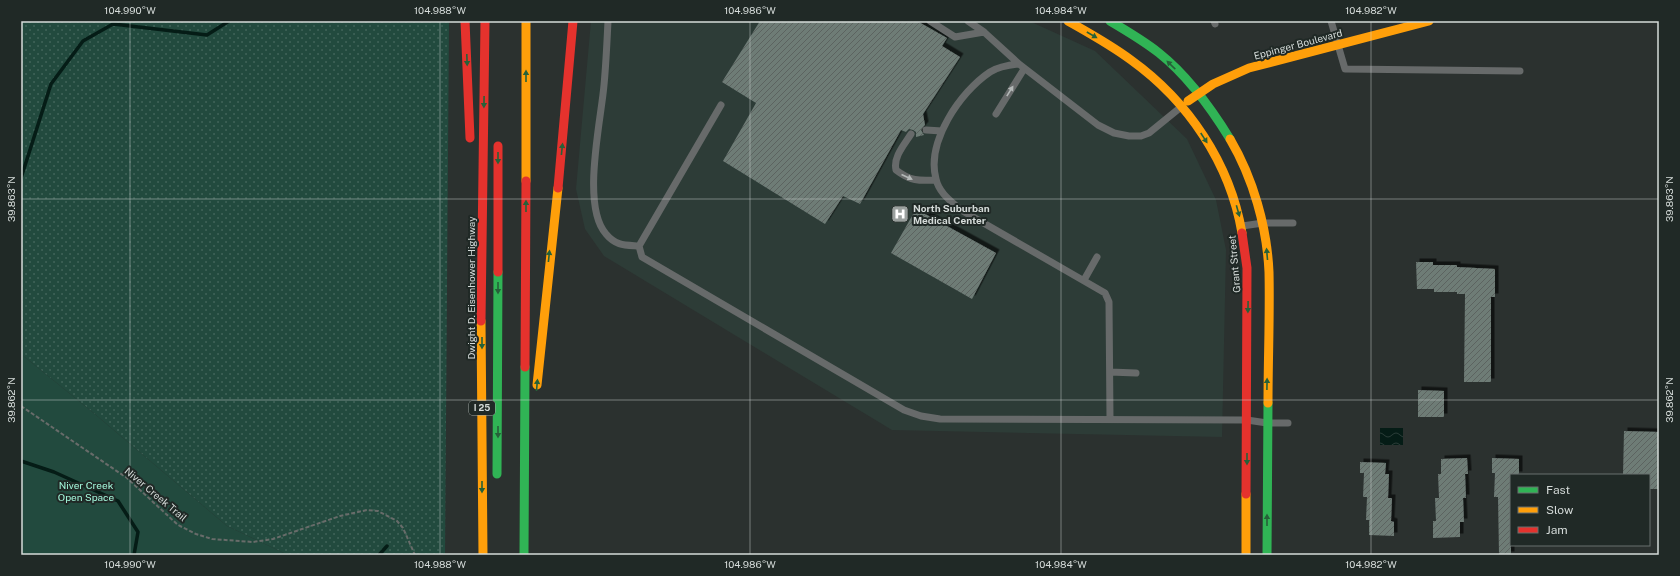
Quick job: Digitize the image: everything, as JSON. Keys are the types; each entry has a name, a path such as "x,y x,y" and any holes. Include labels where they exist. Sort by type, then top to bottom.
{"main road":[{"path":"465,21 470,151"},
{"name":"Dwight D. Eisenhower Highway","path":"483,555 481,262 485,21"},
{"path":"524,555 526,21"},
{"path":"536,391 563,141 573,21"},
{"name":"Grant Street","path":"1068,21 1116,49 1164,88 1200,132 1219,162 1233,196 1242,226 1248,290 1246,555"},
{"path":"1110,21 1130,33 1162,56 1198,93 1221,124 1240,155 1248,175 1263,224 1269,271 1267,555"},
{"name":"Eppinger Boulevard","path":"1181,107 1198,93 1236,72 1428,21"},
{"path":"497,484 498,135"},
{"path":"516,203 526,273"},
{"path":"474,234 481,262"},
{"path":"524,536 534,414"}],"lane":[{"path":"608,21 604,85 594,172 596,214 606,234 618,245 639,246"},
{"path":"930,21 955,37 984,32"},
{"path":"968,21 984,32 1021,66 1098,126 1129,136 1141,136 1149,133 1181,107"},
{"path":"1331,21 1345,69 1520,71"},
{"path":"1021,66 1005,66 991,72 972,86 957,105 942,130 935,152 934,172 936,180 941,192 960,210 1105,293 1109,302 1110,419"},
{"path":"996,114 1021,66"},
{"path":"721,105 639,246 642,257 904,410 921,416 940,419 1247,420 1267,423 1288,423"},
{"path":"926,130 942,130"},
{"path":"911,134 898,156 895,164 896,170 905,177 920,181 936,180"},
{"path":"1242,226 1293,223"},
{"path":"1084,280 1097,257"},
{"path":"1110,372 1136,373"}],"path":[{"name":"Niver Creek Trail","path":"21,406 127,478 178,524 196,534 212,539 253,542 273,539 346,514 367,510 378,511 397,521 403,528 414,555"}],"shaded area":[{"name":"North Suburban Medical Center","path":"591,21 1029,21 1095,51 1187,139 1216,200 1226,250 1222,437 892,430 604,256 585,229 576,189"}],"green space":[{"path":"21,21 449,21 445,555 288,555 227,526 90,410 21,354"},
{"name":"Niver Creek Open Space","path":"21,354 90,410 227,526 288,555 23,555 21,547"}],"water":[{"path":"1380,428 1403,428 1403,445 1380,445"}],"building":[{"path":"760,21 917,21 947,38 942,46 960,57 923,114 925,125 921,130 924,135 916,137 916,132 913,130 909,129 906,132 901,130 860,204 843,196 825,224 723,161 756,103 722,82"},
{"path":"916,209 996,253 972,299 891,253"},
{"path":"1416,262 1433,262 1433,265 1457,265 1457,267 1495,269 1495,297 1491,297 1491,382 1464,382 1465,294 1457,294 1457,292 1434,292 1434,289 1417,289"},
{"path":"1418,390 1444,391 1444,417 1418,417"},
{"path":"1624,431 1659,432 1659,489 1650,489 1650,474 1623,474"},
{"path":"1467,458 1468,474 1465,474 1466,498 1463,498 1464,522 1460,522 1460,537 1433,538 1433,521 1436,521 1435,498 1439,498 1438,474 1441,474 1441,459"},
{"path":"1492,458 1519,459 1519,474 1510,474 1511,555 1499,555 1498,497 1494,497 1495,473 1492,473"},
{"path":"1360,462 1386,463 1385,474 1389,474 1388,498 1392,498 1391,521 1394,522 1394,536 1369,535 1369,520 1366,520 1367,497 1363,497 1364,473 1360,473"}],"waterway":[{"path":"21,178 51,84 83,41 113,24 207,35 229,21"},
{"path":"21,461 54,472 118,501 138,532 134,555"},
{"path":"379,555 387,546"}],"traffic: fast":[{"path":"1110,21 1135,36 1170,62 1207,104 1230,139"},
{"path":"497,474 498,272"},
{"path":"524,555 525,367"},
{"path":"1267,555 1268,403"}],"traffic: slow":[{"path":"526,21 526,181"},
{"path":"1068,21 1108,44 1152,76 1171,94 1188,114 1217,158 1228,182 1242,233"},
{"path":"1188,101 1213,84 1249,68 1429,21"},
{"path":"1230,139 1246,170 1252,186 1262,220 1268,255 1268,403"},
{"path":"537,385 558,188"},
{"path":"481,321 483,555"},
{"path":"1246,494 1246,555"}],"traffic: jam":[{"path":"465,21 470,138"},
{"path":"481,321 485,21"},
{"path":"558,188 573,21"},
{"path":"498,146 498,272"},
{"path":"525,367 526,181"},
{"path":"1242,233 1247,268 1246,494"}],"place":[{"name":"North Suburban Medical Center","path":"900,214"}]}
